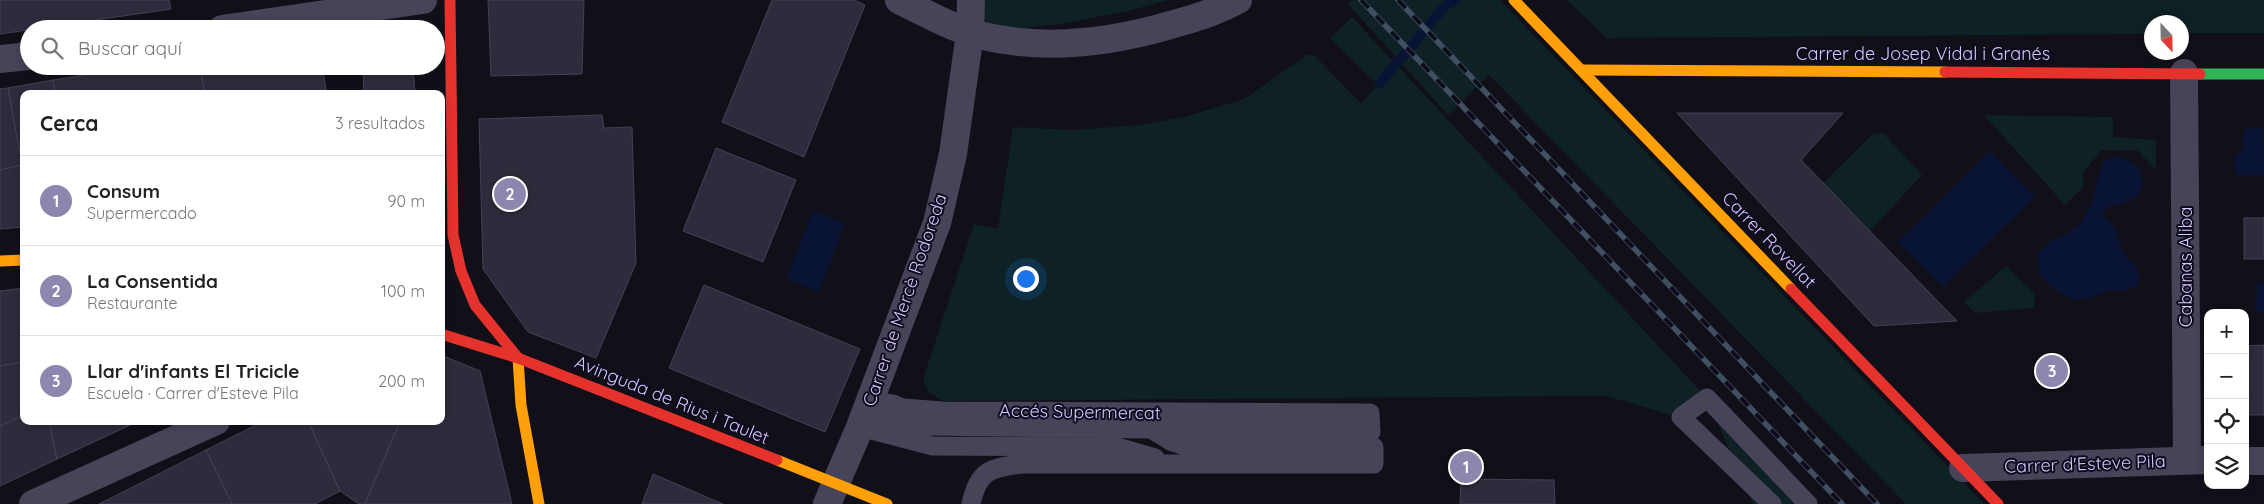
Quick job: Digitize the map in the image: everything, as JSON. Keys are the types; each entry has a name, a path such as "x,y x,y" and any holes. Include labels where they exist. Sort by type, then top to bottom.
{"street":[{"path":"284,20 423,0"},
{"path":"448,267 453,235 450,0"},
{"path":"899,0 970,33 1010,42 1064,44 1134,36 1218,12 1238,0"},
{"name":"Carrer de Mercè Rodoreda","path":"832,494 865,414 936,223 954,154 970,33 971,0"},
{"name":"Carrer Rovellat","path":"1514,0 1998,504"},
{"path":"0,60 20,57"},
{"name":"Carrer de Josep Vidal i Granés","path":"1581,70 2264,74"},
{"name":"Cabanas Aliba","path":"2184,73 2198,460"},
{"path":"453,235 461,271 475,305 518,358 521,405 539,504"},
{"path":"0,261 20,260"},
{"name":"Avinguda de Rius i Taulet","path":"445,335 518,358 832,494 887,504"},
{"path":"33,504 207,425"},
{"name":"Carrer d'Esteve Pila","path":"1963,468 2198,460"},
{"path":"2249,461 2264,461"}],"lane":[{"path":"1772,504 1681,417 1707,398 1808,504"},
{"name":"Accés Supermercat","path":"865,414 893,404 904,408 928,410 1288,422 1153,430"},
{"path":"865,414 914,425 1153,430 1172,442 1192,448 1374,447 1374,464 1021,464 995,467 982,476 975,486 971,504"},
{"path":"865,414 934,446 1117,447 1170,464"}],"green space":[{"path":"971,0 1169,0 1128,11 1061,24 970,33"},
{"path":"1353,0 1500,0 1984,504 1906,504 1489,75 1448,115 1348,4"},
{"path":"1567,0 2264,0 2264,33 2189,33 2189,15 2144,15 2144,34 1606,38"},
{"path":"1352,17 1707,398 1682,418 1606,396 943,401 929,393 923,379 974,224 998,229 1013,127 1073,130 1139,125 1184,117 1244,99 1307,55 1314,55 1361,103 1378,85 1330,38"},
{"path":"1984,115 2113,117 2113,137 2156,140 2156,170 2137,150 2102,150 2083,172 2083,188 2065,205"},
{"path":"1883,133 1922,175 1870,231 1823,183 1873,134"},
{"path":"2006,266 2035,294 2034,308 1975,313 1964,302"},
{"path":"1707,398 1808,504 1753,504"}],"water":[{"path":"2263,128 2264,175 2235,175 2234,154 2243,153 2243,129"},
{"path":"1990,151 2035,197 1943,287 1898,242"},
{"path":"2116,156 2133,162 2141,171 2142,185 2138,197 2119,205 2107,206 2103,216 2113,225 2124,252 2136,266 2139,279 2138,286 2124,291 2110,290 2090,298 2074,301 2054,289 2039,274 2038,253 2050,241 2067,234 2081,223 2092,202 2102,162"},
{"path":"813,211 845,223 819,292 786,279"},
{"path":"2257,284 2264,284 2264,312 2256,312"}],"building":[{"path":"0,0 169,0 171,9 96,20 20,20 20,31 0,34"},
{"path":"488,0 584,0 582,74 491,76"},
{"path":"772,0 854,0 865,5 804,157 722,122"},
{"path":"85,75 202,75 204,90 54,90 53,80"},
{"path":"202,75 324,75 326,90 204,90"},
{"path":"363,75 414,75 415,90 364,90"},
{"path":"53,80 54,90 20,90 20,158 8,88"},
{"path":"8,88 20,154 20,165 0,170 0,89"},
{"path":"1677,113 1843,113 1801,160 1957,321 1874,326"},
{"path":"602,115 604,128 632,127 636,263 596,358 528,332 483,269 479,119"},
{"path":"716,148 796,180 763,262 683,231"},
{"path":"20,165 20,227 0,229 0,170"},
{"path":"2244,218 2264,218 2264,259 2244,259"},
{"path":"704,285 860,349 825,432 669,368"},
{"path":"20,288 20,363 0,366 0,291"},
{"path":"2264,345 2264,415 2249,415 2249,346"},
{"path":"445,357 480,371 512,504 365,504 398,425 445,425"},
{"path":"20,362 20,417 0,426 0,366"},
{"path":"20,417 20,425 50,425 57,459 0,486 0,426"},
{"path":"50,425 130,425 57,459"},
{"path":"256,425 310,425 340,491 315,504 232,504 206,450"},
{"path":"310,425 398,425 365,504 359,504 340,491"},
{"path":"206,450 232,504 99,504"},
{"path":"653,474 723,504 642,504"},
{"path":"1461,479 1554,480 1555,504 1460,504"}],"waterway":[{"path":"1379,84 1446,5 1456,0"}],"railway":[{"path":"1361,0 1842,504"},
{"path":"1398,0 1877,504"}],"traffic: fast":[{"path":"2200,74 2264,74"}],"traffic: slow":[{"path":"1514,0 1791,289"},
{"path":"1581,70 1945,72"},
{"path":"0,261 20,260"},
{"path":"518,358 521,405 539,504"},
{"path":"777,460 887,504"}],"traffic: jam":[{"path":"450,0 453,235 461,271 475,305 518,358"},
{"path":"1945,72 2200,74"},
{"path":"1791,289 1998,504"},
{"path":"445,335 518,358 777,460"}],"place":[{"name":"La Consentida","path":"510,194"},
{"name":"Llar d'infants El Tricicle","path":"2052,371"},
{"name":"Consum","path":"1466,467"}]}
